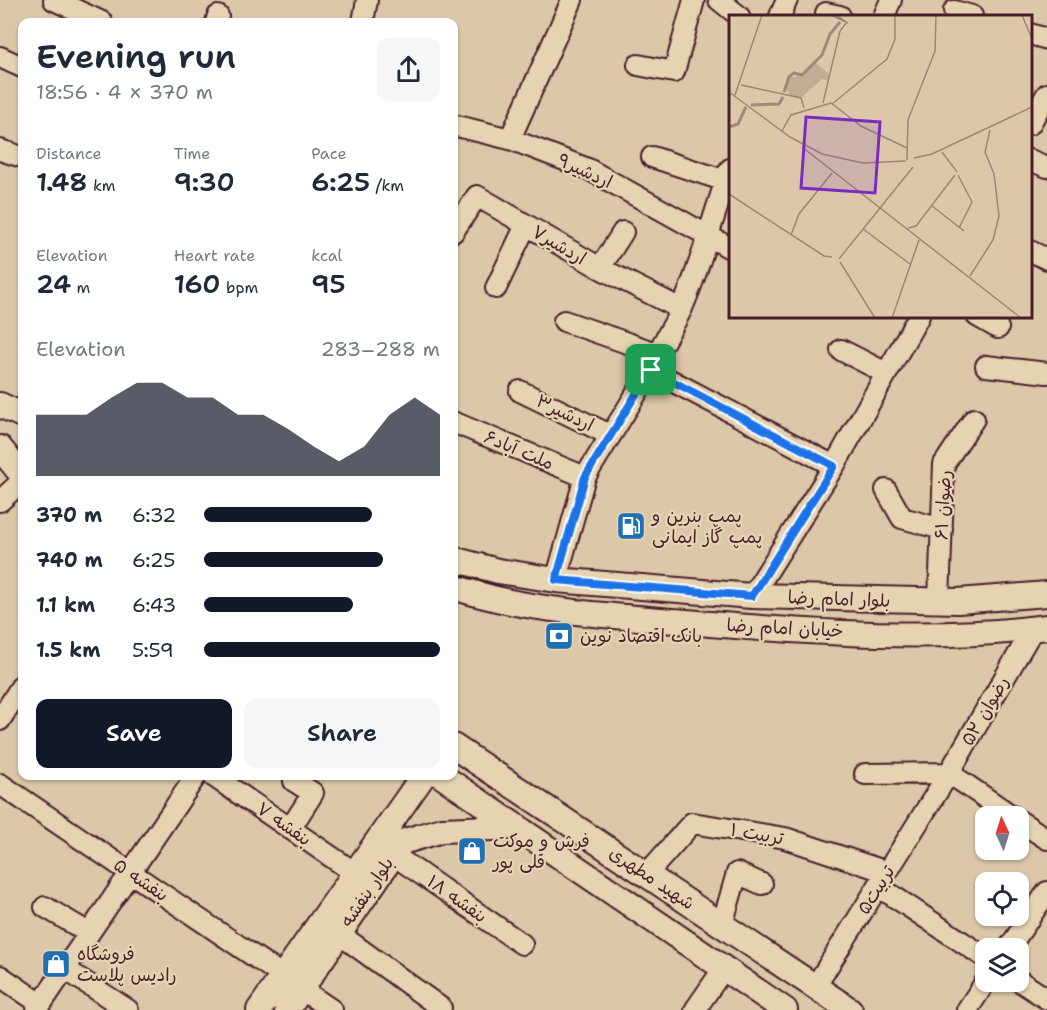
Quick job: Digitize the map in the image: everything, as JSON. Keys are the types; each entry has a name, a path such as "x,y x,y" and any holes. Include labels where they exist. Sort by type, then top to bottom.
{"main road":[{"path":"0,405 18,413"},
{"path":"0,438 18,449"},
{"path":"0,448 18,470"},
{"name":"بلوار امام رضا","path":"458,560 498,571 556,580 752,596 939,601 1047,594"},
{"name":"خیابان امام رضا","path":"458,588 537,606 781,630 921,633 1040,628"},
{"name":"شهید مطهری","path":"458,749 850,1010"},
{"name":"بلوار بنفشه","path":"287,1010 292,982 355,873 420,780"},
{"name":"شهید مطهری","path":"448,780 784,1010"},
{"path":"549,849 567,822"},
{"name":"بلوار بنفشه","path":"259,1010 292,982 338,933 402,843 442,830 518,827"}],"street":[{"path":"54,0 93,13"},
{"path":"364,18 367,0"},
{"path":"510,139 572,0"},
{"path":"638,65 674,72 694,0"},
{"path":"719,0 738,15"},
{"path":"780,15 788,0"},
{"path":"884,15 891,0"},
{"path":"1032,35 1047,39"},
{"path":"0,57 18,65"},
{"path":"1032,120 1047,94"},
{"name":"اردشیر۹","path":"458,126 510,139 588,169 729,248"},
{"path":"0,150 18,156"},
{"path":"556,580 585,477 654,362 681,309 709,238 728,175 652,157"},
{"path":"1032,161 1047,167"},
{"name":"اردشیر۷","path":"458,224 477,196 600,268 681,309"},
{"path":"496,288 526,225"},
{"path":"600,268 623,232"},
{"path":"1032,252 1047,259"},
{"path":"752,596 834,466 918,318"},
{"path":"981,318 998,327"},
{"path":"564,321 654,362 834,466"},
{"path":"841,350 886,373"},
{"path":"986,366 1047,373"},
{"name":"اردشیر۳","path":"520,391 610,435"},
{"name":"رضوان ۶۱","path":"939,601 944,464 974,419"},
{"name":"ملت آباد۶","path":"458,424 585,477"},
{"path":"0,501 18,485"},
{"path":"886,490 902,518 942,529"},
{"name":"رضوان ۵۲","path":"937,793 1040,628"},
{"path":"0,720 18,691"},
{"path":"865,774 949,774 997,806"},
{"path":"0,976 39,1007 193,780"},
{"name":"بنفشه ۷","path":"219,780 355,873"},
{"path":"290,829 313,793 294,781"},
{"name":"بنفشه ۵","path":"0,784 332,1010"},
{"name":"تربیت۵","path":"815,987 937,793"},
{"name":"تربیت ۱","path":"646,875 692,823 784,838 883,879"},
{"path":"1029,827 1047,839"},
{"name":"بنفشه ۱۸","path":"392,854 522,944"},
{"path":"722,925 737,873 762,884"},
{"path":"883,879 975,950"},
{"path":"1016,938 1047,892"},
{"path":"45,907 89,933"},
{"path":"338,933 441,1008"},
{"path":"694,1010 724,968"},
{"path":"65,969 128,1010"},
{"path":"1029,987 1047,999"},
{"path":"967,1010 979,992"}],"place":[{"name":"پمپ بنرین و پمپ گاز ایمانی","path":"631,526"},
{"name":"بانک اقتصاد نوین","path":"559,636"},
{"name":"فرش و موکت قلی پور","path":"472,851"},
{"name":"فروشگاه رادیس پلاست","path":"56,964"}],"route":[{"path":"651,370 834,466 752,596 556,580 585,477 651,370"}]}
